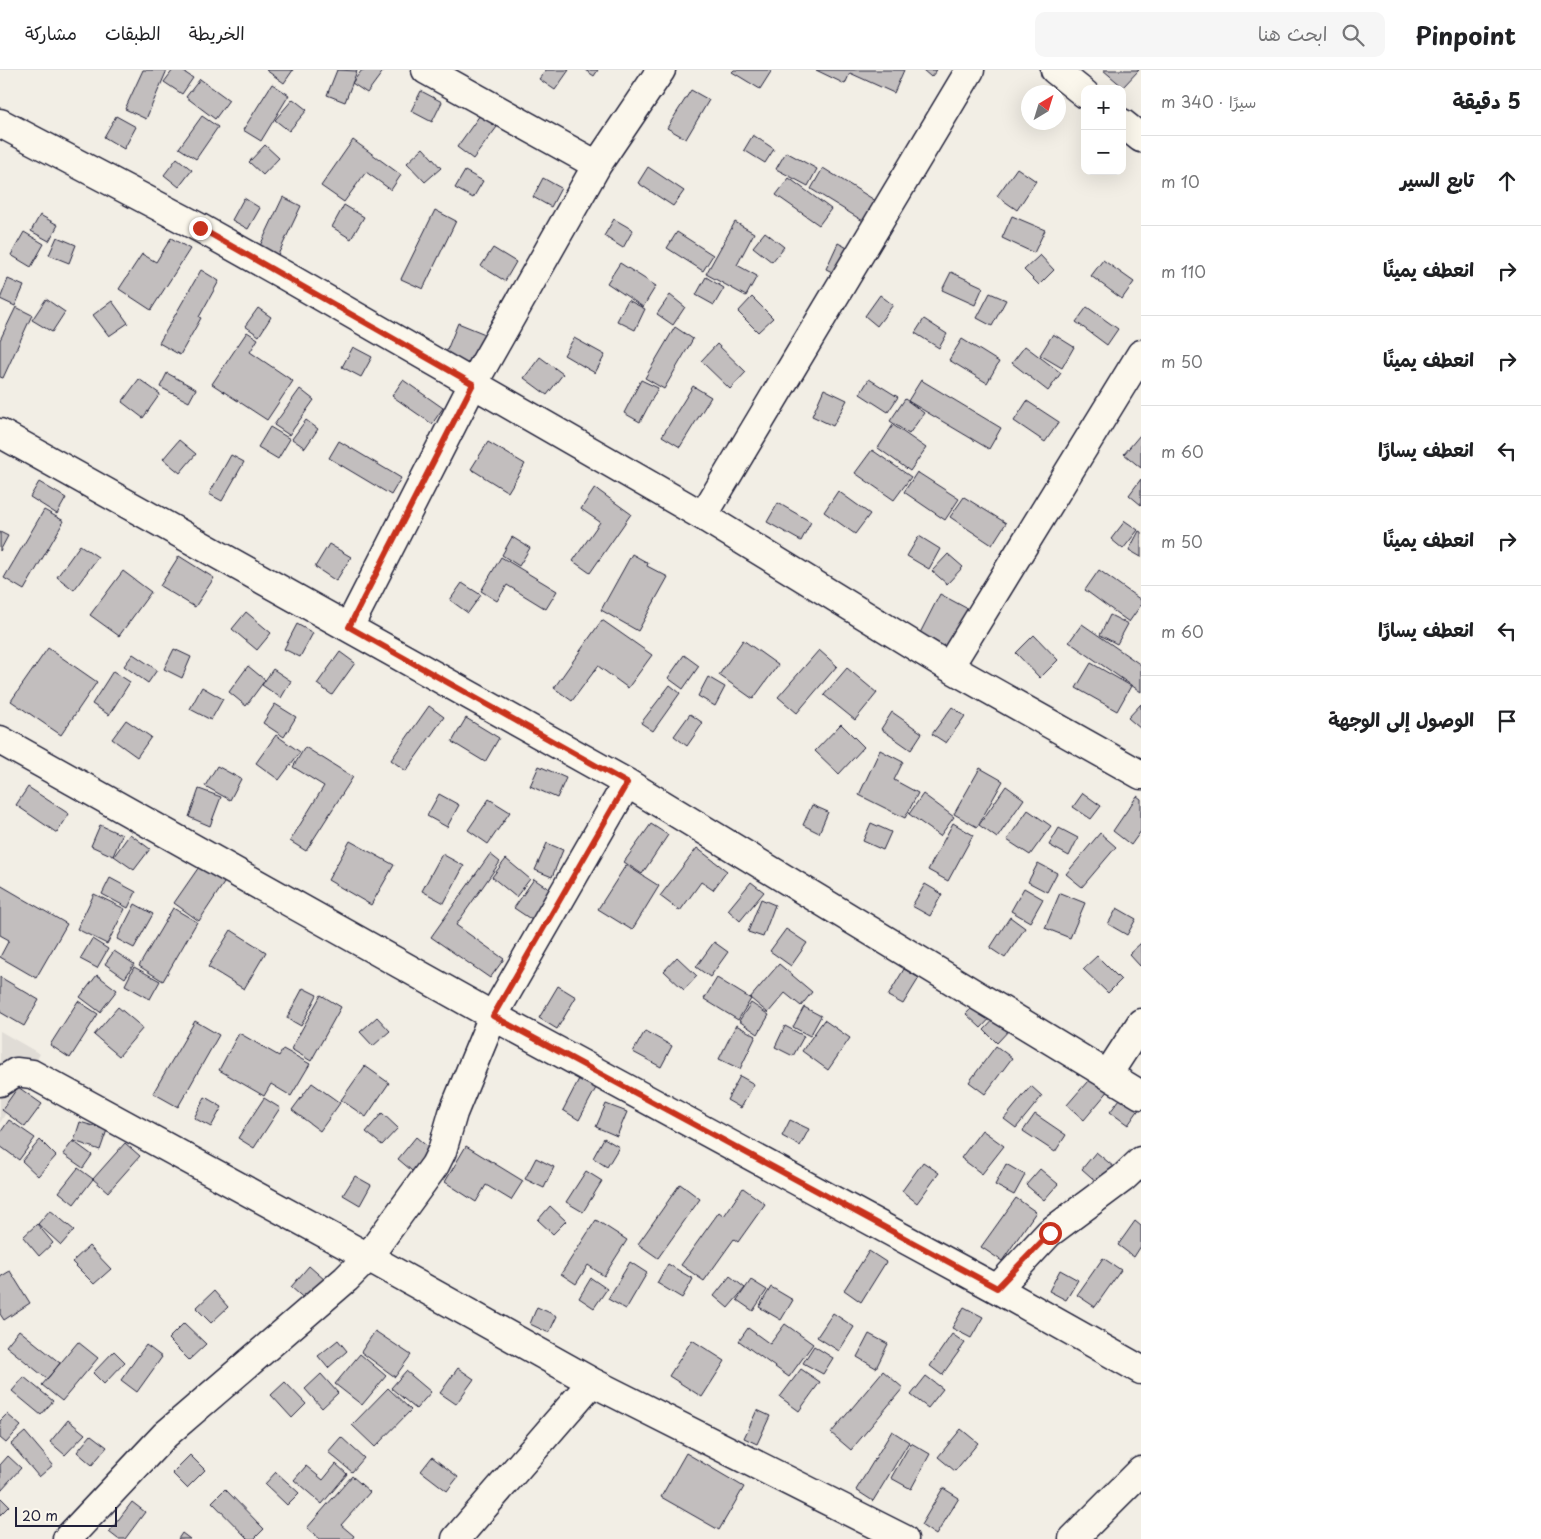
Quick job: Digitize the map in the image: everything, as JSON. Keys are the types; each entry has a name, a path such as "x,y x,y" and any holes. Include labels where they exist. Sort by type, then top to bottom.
{"street":[{"path":"426,70 597,165"},
{"path":"349,627 473,384 597,165 661,70"},
{"path":"703,516 970,70"},
{"path":"1055,70 1081,91"},
{"path":"0,123 200,228 703,516 949,667 1141,775"},
{"path":"1126,126 1141,138"},
{"path":"949,667 1141,354"},
{"path":"0,433 627,783 1141,1095"},
{"path":"0,740 493,1016 997,1288 1141,1370"},
{"path":"67,1539 166,1435 346,1279 368,1257 394,1222 439,1158 453,1113 493,1016 627,783"},
{"path":"1108,1074 1141,1023"},
{"path":"0,1082 16,1072 32,1074 368,1257 592,1382 904,1539"},
{"path":"997,1288 1050,1233 1123,1178 1141,1161"},
{"path":"456,1539 592,1382"},
{"path":"1073,1539 1141,1471"}],"shaded area":[{"path":"0,1031 40,1054 0,1123"}],"building":[{"path":"143,70 167,70 146,119 125,109"},
{"path":"173,70 181,70 193,78 182,94 164,82"},
{"path":"266,70 293,70 284,83"},
{"path":"337,70 357,71 345,102 327,95"},
{"path":"362,70 384,70 367,93 352,83"},
{"path":"546,70 569,70 555,90 539,79"},
{"path":"585,70 598,70 594,76"},
{"path":"734,70 772,70 760,89 732,72"},
{"path":"816,70 904,70 894,93 850,73 845,84"},
{"path":"923,70 937,70 931,77"},
{"path":"1103,70 1139,70 1125,85 1121,85"},
{"path":"200,79 229,100 215,119 186,97"},
{"path":"272,84 289,95 261,141 243,130"},
{"path":"691,90 709,100 686,139 667,128"},
{"path":"421,91 442,102 432,122 411,111"},
{"path":"293,99 307,110 289,131 275,120"},
{"path":"480,115 497,127 473,159 457,147"},
{"path":"116,116 136,127 124,149 104,137"},
{"path":"202,116 218,127 196,159 179,148"},
{"path":"753,135 774,149 765,163 744,150"},
{"path":"353,140 401,175 391,190 366,172 344,202 321,186"},
{"path":"265,145 279,158 263,175 249,162"},
{"path":"423,148 441,168 425,182 407,163"},
{"path":"786,152 817,169 808,186 776,169"},
{"path":"177,158 192,170 179,187 164,175"},
{"path":"648,167 684,191 673,206 638,183"},
{"path":"823,168 876,201 863,221 811,189"},
{"path":"1017,168 1036,181 1017,210 997,196"},
{"path":"465,171 483,181 473,198 455,188"},
{"path":"543,178 561,188 551,207 533,197"},
{"path":"789,178 831,209 819,225 776,195"},
{"path":"283,197 301,206 276,259 258,250"},
{"path":"244,198 260,208 248,229 232,220"},
{"path":"344,205 364,217 351,239 332,227"},
{"path":"435,210 456,221 423,289 401,279"},
{"path":"40,215 58,225 49,241 31,231"},
{"path":"1012,216 1045,230 1034,253 1002,238"},
{"path":"614,219 633,230 623,248 604,236"},
{"path":"735,222 754,233 737,265 757,276 746,296 706,274"},
{"path":"24,232 44,244 31,267 11,255"},
{"path":"677,232 713,255 703,271 667,248"},
{"path":"765,232 784,247 772,262 753,247"},
{"path":"57,237 76,245 69,263 49,255"},
{"path":"171,238 190,249 151,310 119,289 142,254 156,262"},
{"path":"838,243 859,254 847,279 826,269"},
{"path":"493,248 516,262 505,281 481,266"},
{"path":"1040,255 1054,270 1039,285 1024,270"},
{"path":"1103,260 1134,282 1122,299 1091,276"},
{"path":"620,263 656,286 643,307 607,283"},
{"path":"201,270 219,281 180,355 159,343"},
{"path":"951,272 983,287 975,305 942,290"},
{"path":"706,277 724,288 714,305 696,295"},
{"path":"8,279 24,286 15,306 0,299"},
{"path":"990,293 1006,300 992,326 977,318"},
{"path":"670,295 685,307 673,325 657,314"},
{"path":"880,295 893,305 877,326 865,316"},
{"path":"752,297 773,318 758,332 738,312"},
{"path":"46,299 65,312 52,332 32,320"},
{"path":"628,300 645,309 635,330 617,321"},
{"path":"112,301 128,323 109,336 93,315"},
{"path":"16,307 32,315 3,378 0,377 0,340"},
{"path":"1087,307 1118,329 1107,345 1076,322"},
{"path":"258,308 271,317 259,336 245,326"},
{"path":"924,319 947,334 939,348 915,333"},
{"path":"458,323 485,334 470,371 443,360"},
{"path":"675,327 693,339 664,389 645,378"},
{"path":"247,332 258,339 250,352 293,381 267,420 212,384"},
{"path":"1053,334 1074,347 1062,368 1040,355"},
{"path":"574,338 605,355 595,373 564,355"},
{"path":"962,339 999,362 987,383 949,360"},
{"path":"717,344 746,372 730,389 701,361"},
{"path":"1025,346 1061,373 1048,391 1012,363"},
{"path":"353,347 372,357 361,377 342,367"},
{"path":"540,357 563,374 547,395 524,378"},
{"path":"167,373 196,389 189,402 160,387"},
{"path":"139,379 160,394 143,418 122,402"},
{"path":"869,379 898,397 888,412 860,394"},
{"path":"403,380 443,408 432,424 392,396"},
{"path":"641,380 658,388 640,422 624,413"},
{"path":"921,380 1001,428 989,449 908,401"},
{"path":"693,386 711,397 680,447 662,436"},
{"path":"300,389 314,400 289,435 274,425"},
{"path":"824,389 847,400 833,426 812,416"},
{"path":"905,399 924,413 909,434 890,421"},
{"path":"1027,401 1059,422 1045,442 1014,421"},
{"path":"306,420 318,429 305,448 292,439"},
{"path":"893,425 926,448 910,471 878,448"},
{"path":"270,427 290,439 278,459 258,447"},
{"path":"1141,436 1141,468 1124,454"},
{"path":"179,440 196,454 180,473 163,459"},
{"path":"339,441 401,478 391,495 329,458"},
{"path":"488,442 525,464 508,492 471,469"},
{"path":"872,450 911,477 894,500 855,473"},
{"path":"231,455 244,462 222,501 209,494"},
{"path":"917,472 959,499 945,520 904,492"},
{"path":"1141,479 1141,505 1129,495"},
{"path":"39,482 66,498 57,514 30,497"},
{"path":"595,488 631,514 590,573 573,561 600,522 581,509"},
{"path":"838,491 870,514 855,534 824,512"},
{"path":"964,497 1006,523 992,545 950,517"},
{"path":"778,503 811,522 801,541 767,522"},
{"path":"44,510 64,521 24,590 4,578"},
{"path":"1125,521 1138,530 1123,549 1111,539"},
{"path":"1139,531 1141,532 1141,557 1129,550"},
{"path":"0,532 8,536 0,551"},
{"path":"919,536 940,549 929,569 907,556"},
{"path":"512,537 530,548 519,566 502,555"},
{"path":"329,544 351,557 336,581 315,567"},
{"path":"80,545 98,557 74,590 57,577"},
{"path":"632,554 648,563 647,566 668,577 638,631 601,610"},
{"path":"948,554 963,567 947,584 932,571"},
{"path":"179,556 214,578 195,607 160,586"},
{"path":"501,557 557,591 546,609 507,585 497,601 481,591"},
{"path":"1099,570 1141,600 1141,605 1129,622 1085,590"},
{"path":"123,571 151,592 119,636 90,615"},
{"path":"462,583 481,595 468,613 450,600"},
{"path":"940,594 968,609 948,648 920,633"},
{"path":"246,612 271,633 257,650 232,629"},
{"path":"1110,615 1128,624 1117,644 1100,635"},
{"path":"602,620 652,655 628,688 598,666 572,701 554,688"},
{"path":"297,624 313,633 300,657 284,649"},
{"path":"1082,624 1141,665 1141,692 1069,642"},
{"path":"1034,635 1058,660 1040,678 1016,653"},
{"path":"743,640 778,665 753,699 719,675"},
{"path":"48,648 97,682 61,735 11,701"},
{"path":"174,649 191,657 182,678 164,669"},
{"path":"819,650 837,666 797,713 778,697"},
{"path":"340,652 355,663 332,695 317,684"},
{"path":"133,654 157,670 148,683 124,666"},
{"path":"684,655 699,666 683,689 668,678"},
{"path":"1091,663 1131,686 1117,711 1076,688"},
{"path":"248,666 265,680 246,706 229,692"},
{"path":"847,668 877,693 855,720 824,695"},
{"path":"273,669 291,681 281,698 262,685"},
{"path":"113,671 130,682 109,715 92,704"},
{"path":"708,677 725,687 715,706 698,696"},
{"path":"670,685 680,693 653,731 641,723"},
{"path":"202,687 223,699 211,720 190,709"},
{"path":"275,704 296,717 284,737 263,723"},
{"path":"1141,704 1141,729 1128,718"},
{"path":"429,706 444,717 406,771 391,760"},
{"path":"952,707 965,716 946,743 932,734"},
{"path":"892,712 922,733 911,750 881,729"},
{"path":"690,714 703,723 687,746 674,736"},
{"path":"466,718 499,738 485,762 452,742"},
{"path":"126,720 151,737 137,757 112,739"},
{"path":"841,724 864,747 839,774 815,751"},
{"path":"276,735 300,752 279,780 256,763"},
{"path":"305,747 353,777 306,851 290,841 324,786 293,767"},
{"path":"880,750 903,762 894,780 918,793 905,818 859,795"},
{"path":"217,766 241,779 230,800 205,786"},
{"path":"539,766 566,778 557,798 530,786"},
{"path":"980,768 1003,781 977,827 954,814"},
{"path":"1006,786 1024,799 997,838 979,825"},
{"path":"28,787 69,814 57,833 16,805"},
{"path":"199,789 221,797 210,826 189,817"},
{"path":"1083,793 1101,806 1091,819 1073,807"},
{"path":"439,794 459,805 447,827 427,816"},
{"path":"923,794 954,817 940,836 909,814"},
{"path":"1137,796 1141,799 1141,831 1131,845 1113,831"},
{"path":"489,799 510,812 488,844 468,830"},
{"path":"812,805 828,812 819,833 803,825"},
{"path":"1028,810 1051,826 1030,855 1007,840"},
{"path":"871,823 891,832 883,850 863,841"},
{"path":"953,823 973,835 948,881 928,870"},
{"path":"651,824 668,835 642,874 624,862"},
{"path":"100,825 122,835 113,856 91,846"},
{"path":"1059,828 1078,838 1069,856 1049,845"},
{"path":"1100,833 1116,847 1082,887 1066,874"},
{"path":"130,834 150,849 134,870 114,856"},
{"path":"350,841 394,865 371,905 328,880"},
{"path":"547,843 563,850 552,877 535,870"},
{"path":"697,848 727,871 713,890 701,882 680,911 660,896"},
{"path":"442,854 464,866 444,903 422,891"},
{"path":"490,854 500,862 456,925 504,959 490,978 431,937"},
{"path":"506,859 530,879 516,897 492,877"},
{"path":"1038,863 1057,873 1047,892 1028,882"},
{"path":"201,864 226,880 199,921 174,903"},
{"path":"626,865 659,886 632,930 598,909"},
{"path":"110,878 136,892 128,908 102,894"},
{"path":"534,879 552,891 532,920 514,908"},
{"path":"751,882 764,892 740,921 728,910"},
{"path":"925,884 942,894 930,916 912,906"},
{"path":"0,885 67,924 36,978 0,957 9,940 0,935"},
{"path":"1024,888 1043,899 1030,922 1011,911"},
{"path":"1060,893 1085,903 1070,938 1045,928"},
{"path":"94,894 125,909 107,944 77,929"},
{"path":"761,899 775,905 763,937 748,932"},
{"path":"135,904 153,914 134,948 117,939"},
{"path":"173,908 197,922 163,981 139,966"},
{"path":"1117,908 1136,919 1127,935 1108,924"},
{"path":"1010,917 1025,928 1005,958 990,948"},
{"path":"786,929 807,943 791,966 770,951"},
{"path":"231,930 266,952 244,989 208,967"},
{"path":"92,939 108,949 97,968 80,959"},
{"path":"714,942 728,952 710,977 696,967"},
{"path":"1141,943 1141,965 1140,966 1129,954"},
{"path":"114,951 134,964 125,978 105,964"},
{"path":"1097,956 1121,980 1108,993 1083,969"},
{"path":"677,957 697,976 684,990 664,971"},
{"path":"779,964 812,992 801,1006 785,993 768,1013 750,998"},
{"path":"134,967 160,981 150,999 125,985"},
{"path":"904,969 919,978 903,1004 888,996"},
{"path":"97,975 117,990 100,1012 80,997"},
{"path":"0,977 39,1000 24,1026 0,1012"},
{"path":"717,978 751,999 738,1020 704,999"},
{"path":"558,986 576,997 557,1029 539,1018"},
{"path":"303,988 317,995 301,1026 287,1018"},
{"path":"321,995 341,1007 311,1061 291,1049"},
{"path":"980,999 995,1013 981,1028 966,1014"},
{"path":"78,1001 98,1014 70,1058 50,1045"},
{"path":"751,1003 769,1015 758,1034 739,1021"},
{"path":"118,1007 143,1028 119,1056 94,1035"},
{"path":"804,1007 821,1016 810,1036 793,1027"},
{"path":"998,1015 1011,1028 997,1043 984,1030"},
{"path":"377,1017 390,1031 373,1046 360,1032"},
{"path":"824,1020 850,1038 828,1070 802,1051"},
{"path":"195,1021 219,1035 178,1107 153,1093"},
{"path":"736,1025 756,1036 740,1069 719,1059"},
{"path":"785,1026 804,1036 793,1056 775,1047"},
{"path":"645,1031 672,1046 661,1067 633,1052"},
{"path":"239,1033 279,1056 283,1049 310,1064 291,1096 271,1084 264,1096 219,1070"},
{"path":"996,1046 1012,1058 985,1094 969,1082"},
{"path":"365,1066 389,1083 366,1117 341,1100"},
{"path":"1094,1074 1110,1089 1084,1120 1067,1105"},
{"path":"740,1076 754,1084 741,1108 727,1100"},
{"path":"579,1079 596,1088 579,1120 563,1110"},
{"path":"312,1083 340,1103 320,1131 292,1110"},
{"path":"1031,1086 1042,1096 1016,1128 1004,1119"},
{"path":"18,1087 42,1104 25,1127 2,1110"},
{"path":"1123,1095 1140,1108 1128,1125 1110,1112"},
{"path":"205,1097 222,1107 211,1127 194,1118"},
{"path":"264,1098 280,1108 254,1148 238,1138"},
{"path":"606,1104 627,1112 617,1136 596,1127"},
{"path":"382,1113 398,1128 382,1145 366,1132"},
{"path":"1035,1114 1066,1135 1055,1152 1023,1131"},
{"path":"9,1120 35,1138 19,1160 0,1146 0,1133"},
{"path":"790,1120 809,1129 800,1146 782,1136"},
{"path":"80,1122 107,1130 100,1150 74,1141"},
{"path":"982,1130 1004,1146 982,1174 961,1158"},
{"path":"416,1137 436,1154 418,1176 398,1159"},
{"path":"604,1138 619,1147 607,1167 593,1158"},
{"path":"40,1140 56,1156 38,1176 22,1161"},
{"path":"73,1141 92,1155 83,1168 63,1154"},
{"path":"125,1143 140,1156 108,1192 93,1179"},
{"path":"466,1146 523,1181 511,1200 486,1185 476,1202 445,1182"},
{"path":"1096,1152 1114,1167 1099,1184 1082,1169"},
{"path":"536,1158 554,1167 544,1188 525,1179"},
{"path":"923,1162 939,1173 917,1203 902,1191"},
{"path":"1006,1164 1025,1175 1014,1195 995,1185"},
{"path":"78,1168 93,1179 74,1204 59,1192"},
{"path":"1040,1169 1058,1184 1044,1200 1026,1185"},
{"path":"586,1171 602,1181 583,1212 566,1202"},
{"path":"355,1176 371,1185 360,1205 343,1195"},
{"path":"680,1184 700,1199 658,1258 638,1244"},
{"path":"743,1188 765,1204 738,1242 734,1239 704,1281 681,1265 719,1212 724,1216"},
{"path":"1016,1198 1036,1212 1002,1261 981,1247"},
{"path":"550,1206 566,1221 553,1234 538,1220"},
{"path":"50,1210 74,1230 61,1245 38,1224"},
{"path":"596,1220 627,1240 604,1276 588,1265 576,1284 561,1274"},
{"path":"1135,1221 1141,1226 1141,1246 1134,1257 1118,1245"},
{"path":"37,1224 53,1243 39,1256 23,1237"},
{"path":"89,1246 111,1269 94,1284 72,1262"},
{"path":"869,1251 886,1262 861,1302 844,1290"},
{"path":"1103,1258 1121,1270 1095,1307 1077,1295"},
{"path":"630,1262 647,1273 626,1309 608,1299"},
{"path":"668,1264 693,1279 682,1298 657,1283"},
{"path":"309,1266 325,1280 307,1301 291,1287"},
{"path":"1060,1270 1078,1280 1066,1300 1049,1291"},
{"path":"10,1271 30,1303 4,1320 0,1314 0,1277"},
{"path":"730,1276 745,1288 728,1308 714,1296"},
{"path":"591,1278 607,1289 594,1308 579,1298"},
{"path":"751,1280 767,1290 753,1311 737,1300"},
{"path":"771,1287 793,1300 781,1320 759,1307"},
{"path":"214,1291 228,1307 211,1323 196,1308"},
{"path":"537,1307 557,1316 549,1333 530,1324"},
{"path":"964,1307 983,1317 971,1338 952,1328"},
{"path":"833,1313 854,1327 839,1351 817,1337"},
{"path":"184,1323 206,1344 189,1360 168,1339"},
{"path":"785,1324 813,1344 789,1377 739,1341 748,1328 770,1344"},
{"path":"19,1330 60,1363 47,1379 6,1346"},
{"path":"375,1331 411,1355 395,1377 361,1352"},
{"path":"869,1334 888,1344 876,1368 857,1357"},
{"path":"952,1334 965,1343 942,1375 930,1366"},
{"path":"338,1340 347,1351 328,1368 318,1356"},
{"path":"692,1340 725,1361 702,1397 669,1376"},
{"path":"78,1342 98,1358 62,1401 42,1385"},
{"path":"146,1345 162,1357 137,1392 121,1380"},
{"path":"814,1346 833,1358 823,1374 803,1363"},
{"path":"114,1351 125,1362 104,1384 93,1373"},
{"path":"360,1354 386,1376 362,1405 335,1384"},
{"path":"458,1368 474,1379 456,1404 440,1393"},
{"path":"801,1369 820,1382 799,1411 780,1397"},
{"path":"406,1371 431,1392 416,1409 391,1388"},
{"path":"883,1371 903,1388 851,1450 831,1433"},
{"path":"321,1374 338,1393 322,1408 305,1389"},
{"path":"926,1376 943,1389 928,1408 911,1395"},
{"path":"24,1377 53,1401 41,1415 12,1391"},
{"path":"285,1382 306,1404 292,1418 271,1395"},
{"path":"388,1388 411,1410 375,1447 352,1425"},
{"path":"757,1410 770,1416 757,1444 744,1438"},
{"path":"7,1414 21,1426 6,1443 0,1438 0,1421"},
{"path":"68,1420 85,1434 65,1455 50,1442"},
{"path":"961,1429 978,1443 955,1471 938,1457"},
{"path":"892,1431 909,1442 873,1501 856,1490"},
{"path":"25,1432 53,1465 39,1477 11,1444"},
{"path":"91,1435 107,1447 92,1465 77,1452"},
{"path":"341,1437 364,1458 352,1472 328,1452"},
{"path":"911,1443 930,1454 911,1489 891,1478"},
{"path":"686,1453 744,1487 719,1530 661,1497"},
{"path":"190,1455 205,1470 187,1488 172,1473"},
{"path":"8,1456 21,1468 1,1490 0,1465"},
{"path":"432,1457 458,1477 447,1491 421,1471"},
{"path":"336,1464 347,1474 322,1504 294,1480 306,1466 323,1480"},
{"path":"276,1472 299,1493 287,1505 265,1484"},
{"path":"352,1476 370,1492 341,1525 354,1536 352,1539 320,1539 307,1528"},
{"path":"943,1488 959,1498 936,1535 921,1525"},
{"path":"225,1489 264,1529 254,1539 248,1539 212,1502"},
{"path":"0,1497 9,1506 0,1515"},
{"path":"132,1502 145,1512 125,1539 118,1539 109,1532"},
{"path":"182,1533 190,1539 178,1539"}],"route":[{"path":"200,228 473,384 349,627 627,783 493,1016 997,1288 1050,1233"}]}
